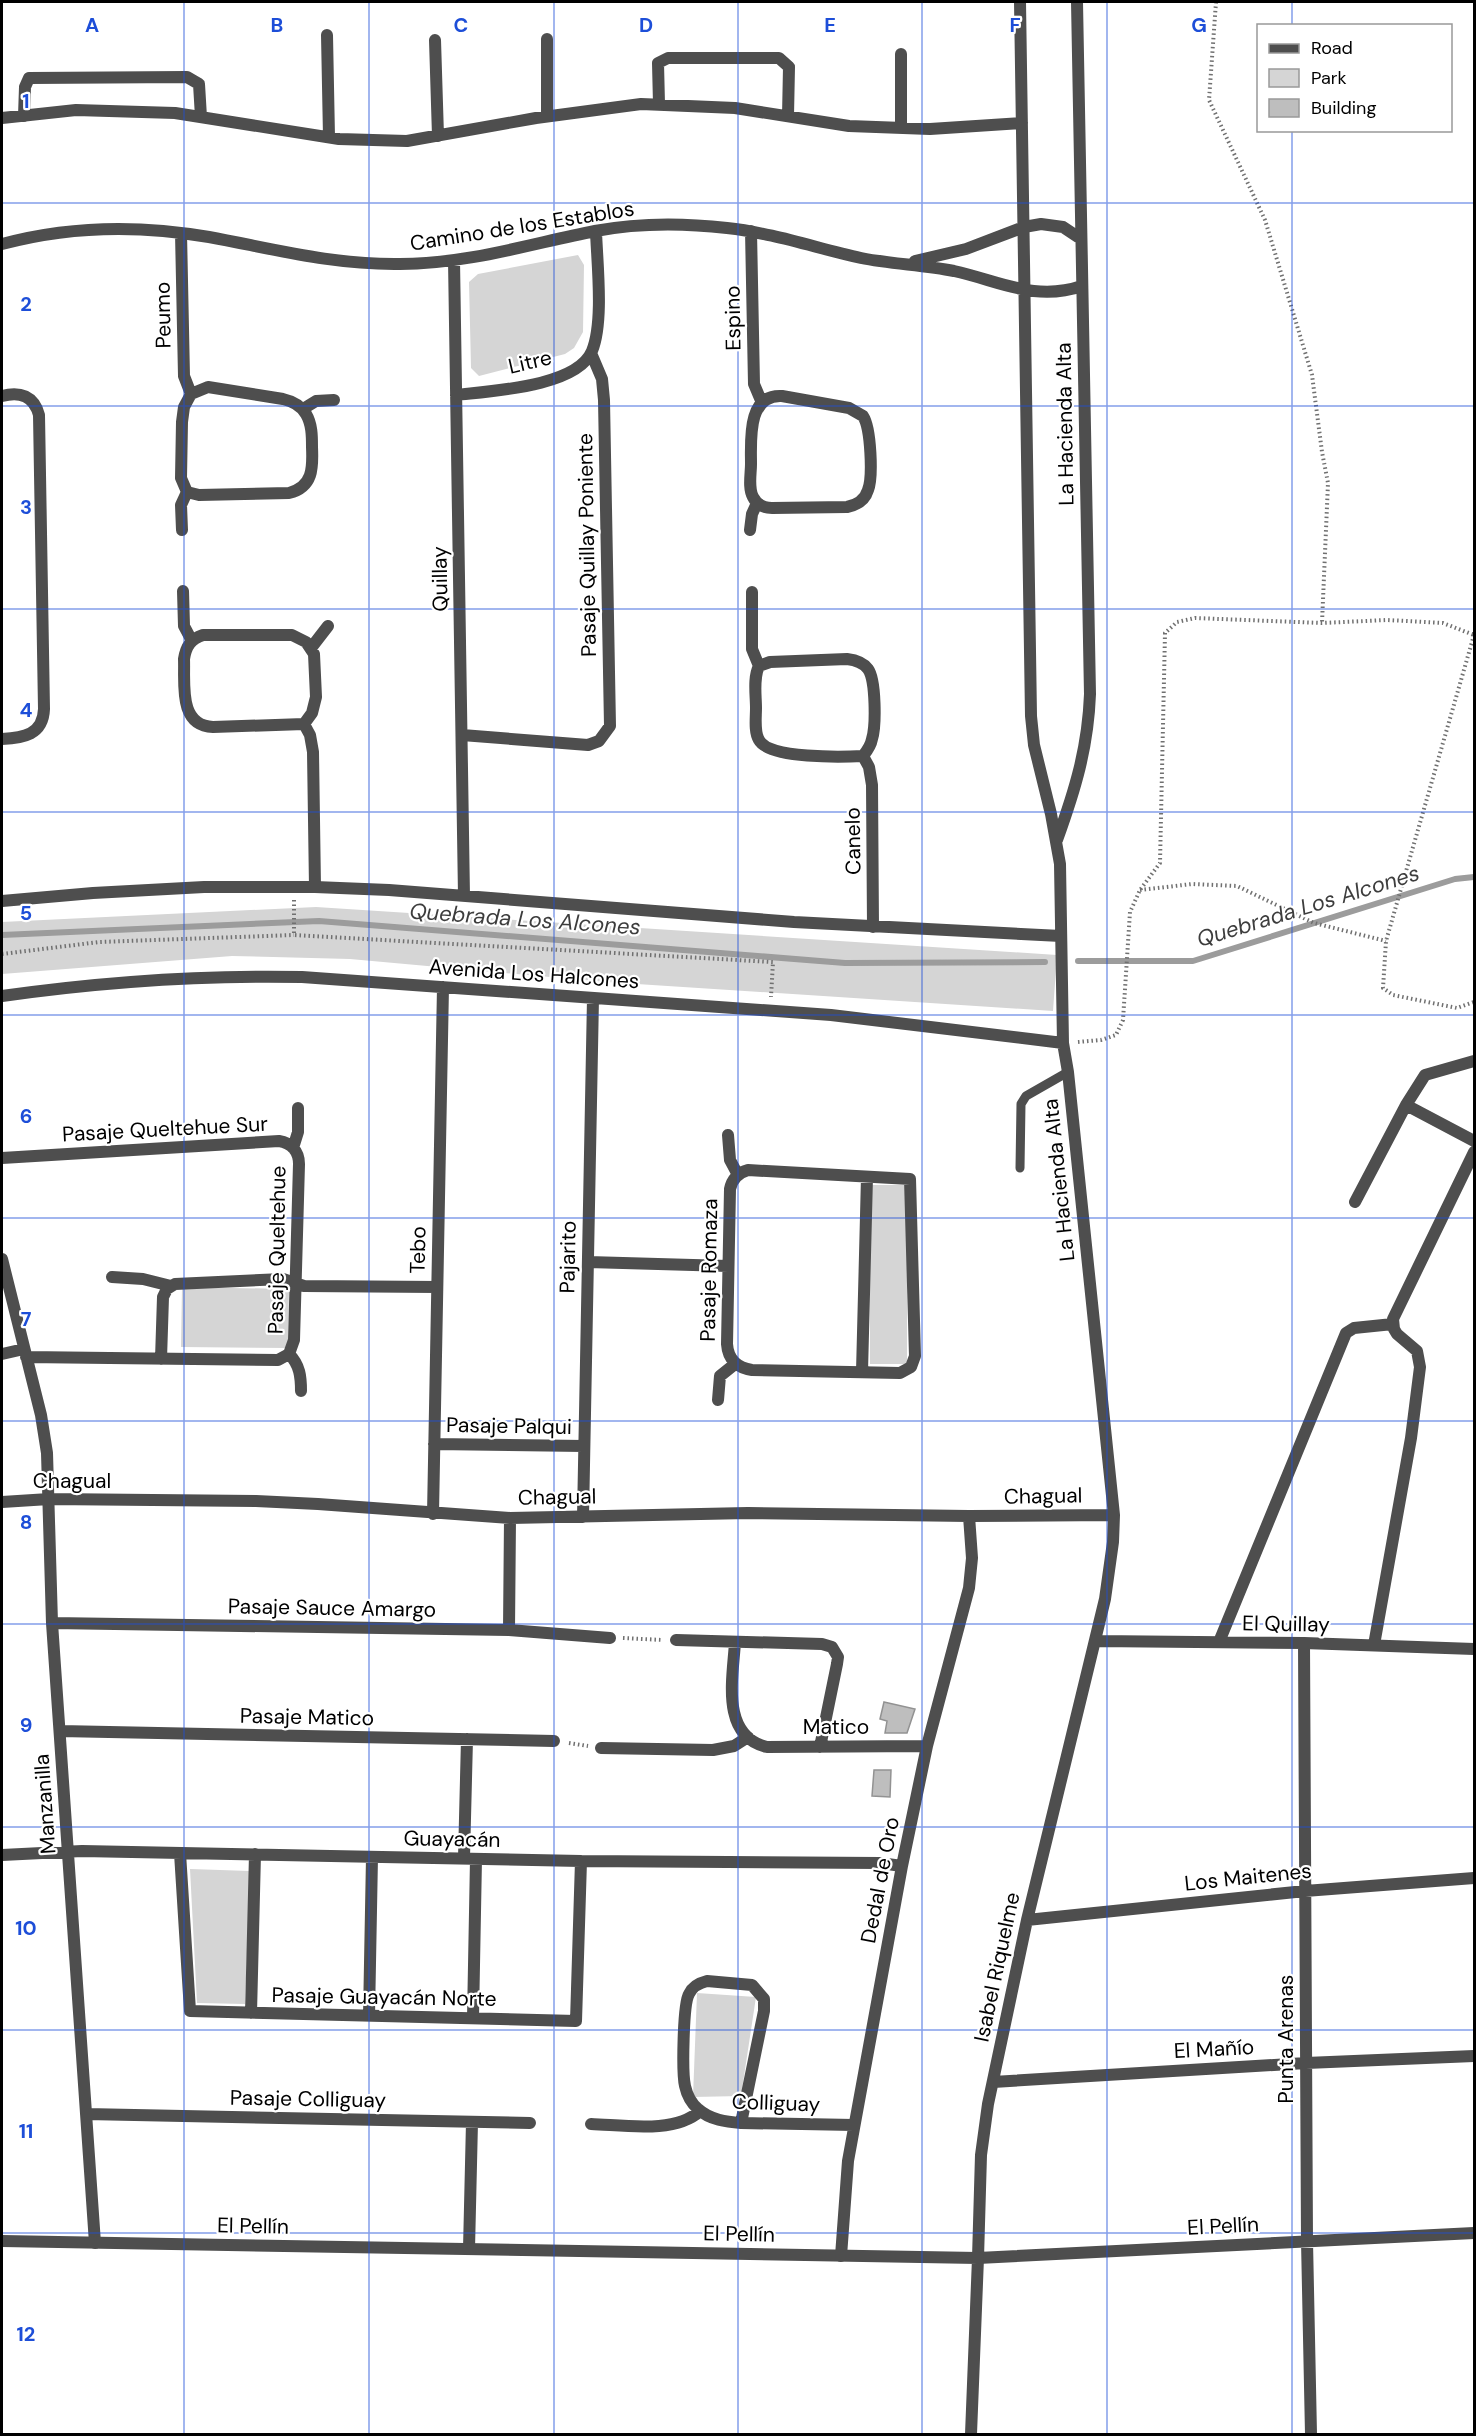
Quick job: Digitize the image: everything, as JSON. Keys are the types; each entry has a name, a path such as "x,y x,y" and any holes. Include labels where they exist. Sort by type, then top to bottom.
{"street":[{"name":"La Hacienda Alta","path":"1020,2 1030,716 1038,766 1057,841 1061,887 1063,1042 1114,1515"},
{"name":"La Hacienda Alta","path":"1057,841 1076,788 1089,723 1077,2"},
{"path":"327,35 329,137"},
{"path":"547,39 547,116"},
{"path":"435,40 438,136"},
{"path":"901,54 901,128"},
{"path":"659,104 658,63 668,58 779,58 789,67 788,116"},
{"path":"24,116 25,87 29,78 187,77 199,84 201,117"},
{"path":"2,118 76,110 175,113 329,137 407,141 547,116 641,104 735,108 849,126 930,129 1022,123"},
{"name":"Camino de los Establos","path":"905,263 966,249 1024,227 1041,224 1063,227 1081,239"},
{"name":"Camino de los Establos","path":"2,244 82,230 148,230 181,233 309,258 401,264 454,260 513,250 596,231 668,225 752,231 863,258 972,275 1025,290 1045,293 1064,292 1082,286"},
{"path":"591,353 598,325 596,231"},
{"name":"Espino","path":"752,231 754,384 762,403"},
{"name":"Peumo","path":"181,233 183,376 191,394"},
{"name":"Quillay","path":"454,260 464,896"},
{"name":"Litre","path":"456,395 558,378 576,368 591,353"},
{"name":"Pasaje Quillay Poniente","path":"462,735 588,745 604,737 610,719 604,400 602,379 591,353"},
{"path":"182,530 181,505 187,492 181,478 182,422 184,407 191,394 201,388 215,387 283,399 297,404 303,410 310,423 312,464 310,477 302,488 289,493 199,495 187,492"},
{"path":"2,396 14,393 28,397 34,402 39,415 44,709 44,716 38,728 27,736 2,739"},
{"path":"782,396 849,408 859,412 868,426 870,483 863,499 847,507 772,508 757,503 751,493 750,435 754,417 762,403 771,397 782,396"},
{"path":"303,410 316,401 334,400"},
{"path":"750,530 752,514 757,503"},
{"path":"183,591 184,626 192,641"},
{"path":"752,592 752,649 759,666"},
{"path":"310,648 328,626"},
{"path":"203,635 292,635 300,638 310,648 315,662 315,705 304,724 206,727 194,720 189,715 186,702 184,658 192,641 203,635"},
{"path":"847,659 866,666 873,684 874,731 871,744 863,756 799,754 768,748 760,743 757,733 756,689 756,672 759,666 770,662 847,659"},
{"path":"304,724 310,735 313,752 315,887"},
{"name":"Canelo","path":"863,756 869,767 872,785 873,927"},
{"path":"2,901 149,889 295,886 464,896 873,927 1061,936"},
{"name":"Avenida Los Halcones","path":"2,996 92,985 234,976 302,977 771,1010 891,1021 1063,1042"},
{"name":"Tebo","path":"433,1514 442,987"},
{"name":"Pajarito","path":"583,1516 593,998"},
{"path":"1355,1202 1406,1105 1425,1075 1474,1061"},
{"path":"1406,1105 1474,1141"},
{"name":"Pasaje Queltehue","path":"298,1108 298,1132 293,1148 299,1158 294,1345 290,1354 300,1372 301,1391"},
{"name":"Pasaje Romaza","path":"718,1400 720,1376 735,1364 727,1351 728,1266 730,1189 738,1175 730,1160 728,1135"},
{"name":"Pasaje Queltehue Sur","path":"2,1158 279,1141 293,1148"},
{"path":"1374,1645 1411,1438 1420,1367 1417,1351 1397,1334 1393,1324 1395,1314 1474,1152"},
{"path":"735,1364 752,1370 900,1373 911,1367 915,1356 910,1179 748,1170 738,1175"},
{"path":"862,1372 867,1177"},
{"name":"Manzanilla","path":"2,1259 44,1434 49,1499 52,1623 95,2243"},
{"path":"588,1262 728,1266"},
{"path":"112,1277 142,1279 171,1286 282,1280 304,1286 437,1287"},
{"path":"161,1359 163,1297 171,1286"},
{"path":"1219,1642 1346,1332 1354,1328 1393,1324"},
{"path":"2,1354 278,1360 290,1354"},
{"name":"Pasaje Palqui","path":"434,1444 584,1446"},
{"name":"Chagual","path":"2,1502 49,1499 318,1504 510,1518 748,1513 1114,1515"},
{"name":"Isabel Riquelme","path":"971,2434 981,2156 993,2082 1027,1920 1096,1641 1111,1565 1114,1515"},
{"name":"Dedal de Oro","path":"841,2256 844,2196 854,2125 902,1866 927,1746 969,1588 972,1557 969,1516"},
{"path":"509,1630 510,1518"},
{"name":"Pasaje Sauce Amargo","path":"52,1623 509,1630 610,1638"},
{"path":"676,1640 822,1644 832,1647 836,1651 837,1664 820,1747"},
{"path":"601,1748 724,1749 748,1737 737,1725 734,1716 735,1641"},
{"name":"El Quillay","path":"1096,1641 1304,1643 1474,1649"},
{"name":"Punta Arenas","path":"1304,1643 1307,2241 1311,2434"},
{"name":"Pasaje Matico","path":"60,1731 554,1741"},
{"name":"Matico","path":"748,1737 756,1744 767,1747 927,1746"},
{"path":"467,1739 473,2018"},
{"name":"Guayacán","path":"2,1855 68,1851 581,1861 880,1863 902,1866"},
{"name":"Pasaje Guayacán Norte","path":"180,1853 190,2011 576,2021 581,1861"},
{"path":"251,2013 255,1854"},
{"path":"369,2016 372,1857"},
{"name":"Los Maitenes","path":"1027,1920 1305,1891 1474,1878"},
{"path":"591,2124 677,2124 686,2121 700,2111 688,2096 684,2081 686,2005 689,1992 707,1981 752,1985 761,1993 765,2005 741,2123"},
{"name":"El Mañío","path":"993,2082 1306,2063 1474,2056"},
{"name":"Colliguay","path":"700,2111 717,2119 741,2123 854,2125"},
{"name":"Pasaje Colliguay","path":"86,2114 530,2123"},
{"path":"469,2249 472,2122"},
{"name":"El Pellín","path":"2,2241 978,2258 1474,2232"}],"lane":[{"path":"1020,1168 1021,1104 1026,1096 1068,1072"}],"path":[{"path":"1216,2 1209,100 1265,220 1312,375 1322,452 1329,483 1322,623"},
{"path":"1063,1042 1101,1040 1116,1035 1123,1020 1130,912 1140,890 1160,863 1165,633 1177,622 1195,618 1322,623 1387,620 1443,623 1474,634 1386,941 1383,988 1393,995 1457,1008 1474,1002"},
{"path":"1140,890 1192,884 1237,886 1314,923 1386,941"},
{"path":"294,935 295,886"},
{"path":"2,954 99,942 294,935 774,962 771,1010"},
{"path":"610,1638 676,1640"},
{"path":"554,1741 601,1748"}],"green space":[{"path":"578,255 584,265 583,332 574,348 565,354 479,376 471,368 469,282 478,274"},
{"path":"316,907 1057,955 1053,1011 606,982 350,959 232,956 2,974 2,922"},
{"path":"870,1185 907,1185 907,1364 870,1364"},
{"path":"182,1287 289,1289 288,1348 181,1347"},
{"path":"190,1869 250,1871 245,2004 197,2003"},
{"path":"697,1993 756,1997 741,2096 693,2097"}],"building":[{"path":"884,1702 915,1709 907,1733 885,1733 887,1721 880,1719"},
{"path":"874,1770 891,1770 890,1797 872,1796"}],"waterway":[{"name":"Quebrada Los Alcones","path":"1078,961 1193,961 1455,879 1474,877"},
{"name":"Quebrada Los Alcones","path":"2,935 319,921 845,963 1045,962"}]}
